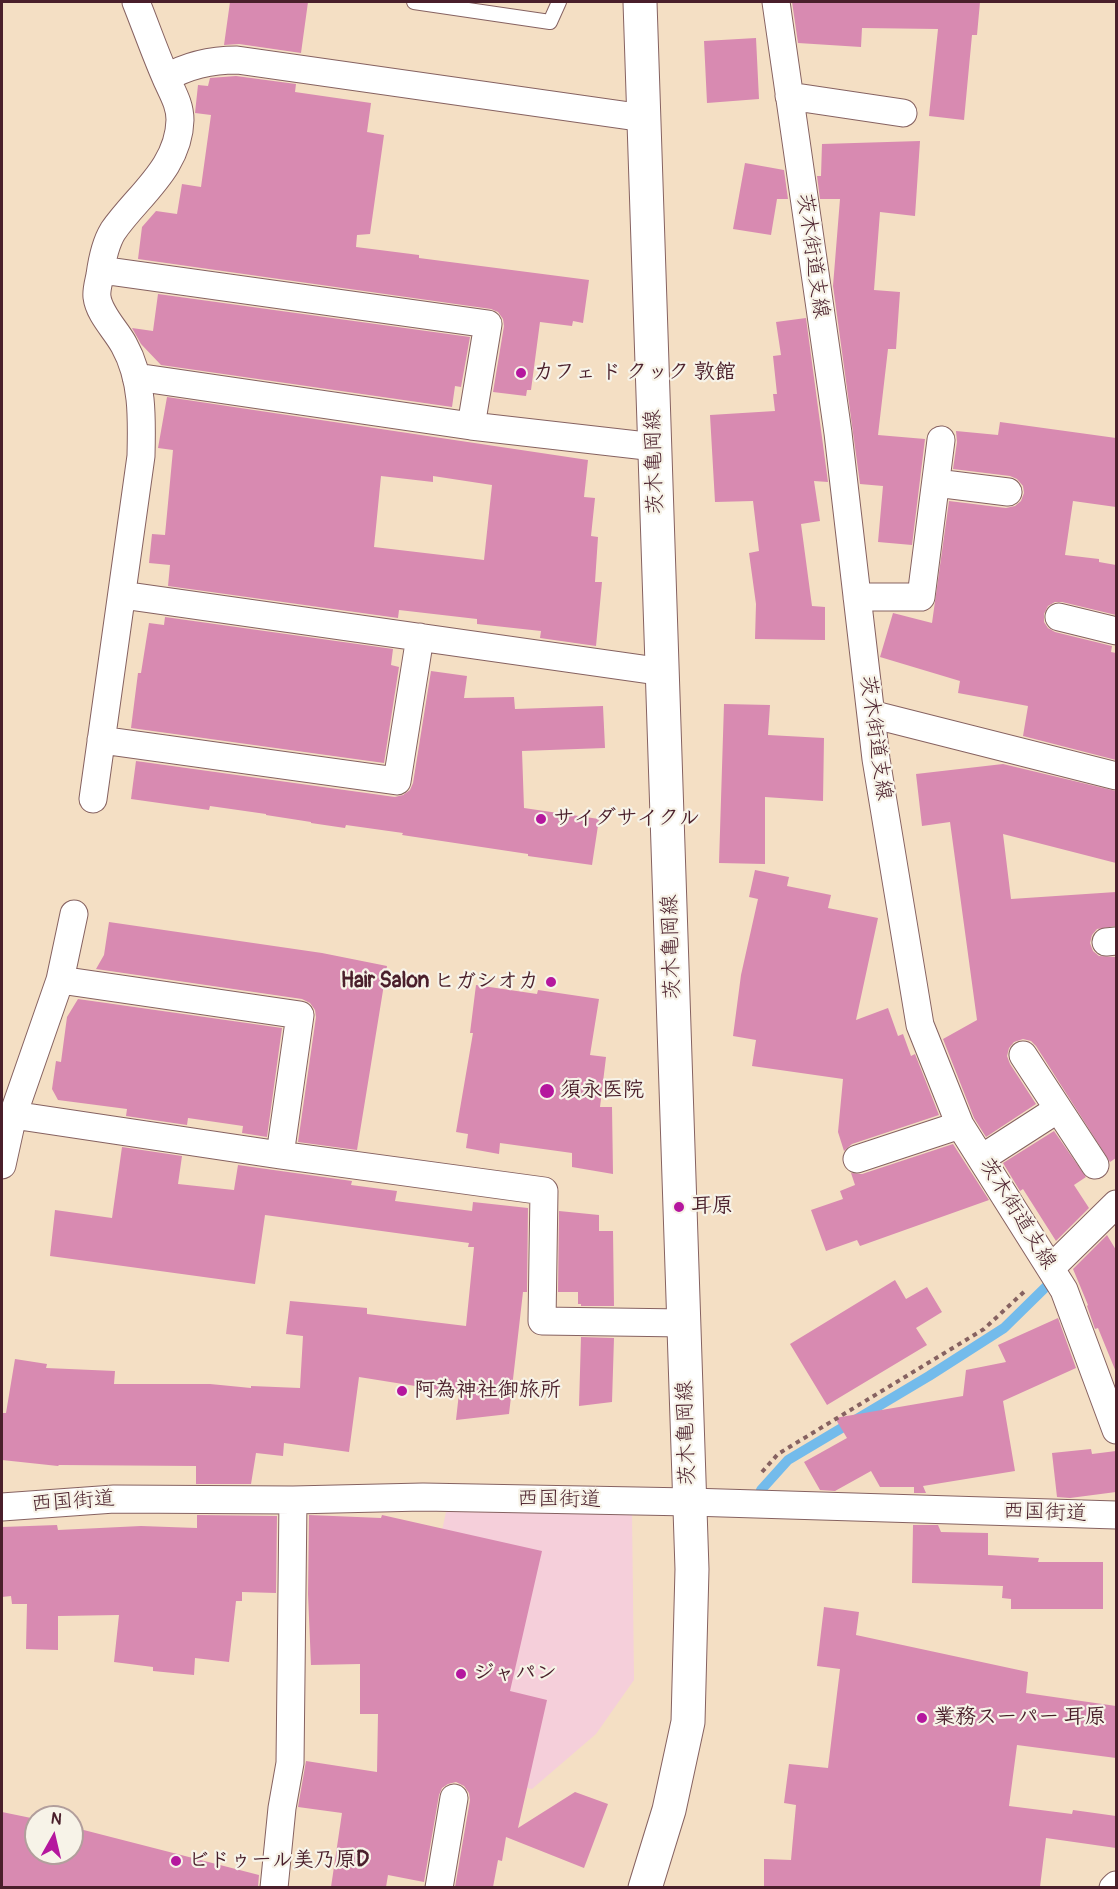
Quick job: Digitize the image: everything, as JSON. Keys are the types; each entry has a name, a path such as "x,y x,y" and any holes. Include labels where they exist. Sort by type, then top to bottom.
{"main road":[{"name":"茨木亀岡線","path":"640,2 664,672 692,1580 688,1722 669,1810 645,1887"}],"street":[{"path":"93,799 141,456 142,414 136,377 124,346 106,318 97,298 100,270 112,232 164,169 177,139 180,121 178,102 136,2"},
{"name":"茨木街道支線","path":"776,2 838,433 878,771 920,1025 960,1125 1064,1290 1116,1430"},
{"path":"166,78 181,69 219,60 237,60 644,118"},
{"path":"789,96 903,112"},
{"path":"100,270 488,324 471,426"},
{"path":"136,377 471,426 655,447"},
{"path":"857,597 921,597 941,440"},
{"path":"936,483 1008,492"},
{"path":"122,595 664,672"},
{"path":"1059,617 1116,631"},
{"path":"101,740 396,781 420,637"},
{"path":"871,714 1116,776"},
{"path":"2,1165 14,1115 60,980 74,914"},
{"path":"60,980 300,1015 280,1155"},
{"path":"1023,1055 1095,1165"},
{"path":"982,1158 1058,1109"},
{"path":"14,1115 280,1155 544,1191 542,1321 684,1323"},
{"path":"857,1160 960,1125"},
{"path":"1051,1268 1116,1204"},
{"name":"西国街道","path":"2,1507 114,1499 292,1500 423,1497 690,1502 1116,1515"},
{"path":"274,1887 282,1808 290,1763 292,1500"},
{"path":"439,1887 454,1798"}],"lane":[{"path":"414,2 451,4 550,22 559,2"}],"path":[{"path":"733,1504 778,1454 984,1329 1051,1268"}],"shaded area":[{"path":"446,1512 632,1513 634,1680 596,1734 532,1789 393,1760"}],"building":[{"path":"230,2 308,2 301,53 239,44 224,45"},
{"path":"792,2 980,2 977,35 972,35 964,120 929,116 938,29 862,28 861,47 798,43"},
{"path":"756,38 759,99 707,103 704,41"},
{"path":"236,76 296,84 295,92 371,103 367,132 384,135 370,234 357,235 356,247 419,255 419,258 589,280 583,323 573,321 572,326 540,322 531,390 527,390 526,396 493,392 504,326 503,319 498,312 491,309 138,259 142,227 156,211 177,214 182,184 201,187 211,115 195,113 198,85 208,86 210,78"},
{"path":"920,141 915,216 880,212 874,290 900,292 896,349 888,349 878,435 925,439 912,545 878,542 883,486 860,484 833,286 840,199 820,199 817,176 821,176 822,144"},
{"path":"745,163 784,170 788,199 777,199 771,235 733,229"},
{"path":"158,294 470,337 461,387 455,386 452,407 161,365 141,344 132,328 153,331"},
{"path":"806,318 828,482 814,481 820,521 801,524 812,606 825,607 825,640 755,639 756,604 749,553 759,551 753,501 715,502 710,415 775,411 773,394 777,394 773,356 781,355 776,322"},
{"path":"167,397 588,460 584,497 595,498 591,536 598,537 595,582 602,582 596,646 540,638 541,631 477,624 477,619 399,610 398,618 168,586 170,565 149,563 152,534 165,535 173,450 158,448","holes":["381,476 433,482 433,476 492,485 484,560 374,547"]},
{"path":"1000,422 1116,438 1116,507 1073,501 1065,555 1099,559 1099,562 1116,565 1116,615 1055,602 1048,606 1044,614 1044,622 1055,632 1112,646 1111,652 1116,653 1116,760 1023,736 1028,706 958,693 960,681 880,657 893,613 932,623 949,501 1006,508 1015,506 1021,501 1024,493 1023,486 1017,479 1010,476 953,469 957,442 956,431 998,435"},
{"path":"165,617 393,649 391,665 399,667 384,763 131,728 138,673 141,673 149,623 164,625"},
{"path":"431,671 467,676 464,698 514,697 515,709 603,706 605,748 522,751 524,808 599,819 592,865 402,835 403,833 346,825 345,828 210,806 209,810 131,799 136,761 395,797 403,795 410,790 413,783"},
{"path":"724,704 770,705 768,735 824,738 823,801 765,797 765,864 719,863"},
{"path":"1003,764 1116,791 1116,863 1003,834 1011,899 1116,892 1116,926 1097,929 1090,943 1093,951 1099,956 1116,957 1116,1158 1110,1162 1036,1046 1031,1041 1023,1039 1014,1042 1007,1056 1036,1104 986,1137 974,1118 943,1039 977,1020 950,822 922,826 916,774"},
{"path":"755,870 789,877 787,886 831,895 828,908 878,918 856,1020 888,1008 898,1036 903,1034 911,1056 915,1054 939,1115 852,1144 844,1151 838,1132 843,1079 752,1066 756,1040 733,1036 741,975 758,899 749,897"},
{"path":"109,922 322,953 387,966 357,1150 298,1142 316,1017 315,1010 310,1003 302,999 96,969 104,955"},
{"path":"476,985 537,994 538,990 599,999 590,1055 606,1057 600,1107 612,1107 613,1174 572,1167 572,1153 500,1143 499,1154 466,1148 468,1134 456,1132 473,1033 470,1033"},
{"path":"78,999 282,1028 267,1137 242,1133 243,1126 188,1118 187,1125 126,1116 127,1109 58,1100 52,1089 56,1061 61,1062 67,1017"},
{"path":"1054,1131 1086,1177 1074,1185 1089,1208 1056,1241 1023,1189 1020,1191 1003,1163"},
{"path":"953,1144 989,1200 860,1246 857,1240 826,1251 811,1210 843,1199 840,1191 855,1185 851,1173 862,1174"},
{"path":"122,1147 182,1156 178,1184 234,1190 238,1165 352,1181 351,1185 397,1191 395,1201 472,1211 473,1202 528,1208 527,1292 523,1292 509,1414 456,1420 459,1393 359,1377 349,1452 284,1443 283,1456 256,1453 251,1484 196,1484 196,1466 58,1466 2,1460 2,1413 6,1413 15,1359 47,1364 46,1368 115,1371 114,1384 210,1384 251,1388 251,1386 300,1388 303,1336 286,1334 290,1301 367,1308 367,1314 466,1326 474,1247 468,1247 469,1243 265,1215 255,1284 50,1256 55,1210 112,1218"},
{"path":"559,1211 599,1215 599,1231 613,1231 614,1306 581,1306 578,1304 578,1292 558,1292"},
{"path":"1107,1235 1116,1250 1116,1372 1098,1328 1095,1329 1073,1269"},
{"path":"895,1280 906,1299 927,1287 942,1312 916,1328 927,1345 827,1405 790,1344"},
{"path":"1058,1318 1076,1368 1003,1401 1015,1471 923,1486 926,1493 914,1493 914,1487 880,1487 871,1471 835,1491 820,1490 804,1462 847,1438 835,1418 963,1396 966,1370 1006,1362 998,1345"},
{"path":"581,1337 614,1338 612,1402 579,1406"},
{"path":"1091,1449 1092,1454 1116,1451 1116,1492 1070,1498 1057,1497 1052,1453"},
{"path":"197,1515 277,1516 276,1593 242,1592 242,1601 236,1601 229,1662 195,1658 194,1675 153,1671 153,1667 114,1662 119,1615 58,1616 58,1650 26,1649 27,1604 12,1604 11,1596 2,1597 2,1527 57,1525 58,1530 141,1526 197,1528"},
{"path":"309,1515 381,1518 382,1515 542,1551 510,1691 547,1700 518,1828 575,1792 608,1804 584,1868 506,1837 502,1861 498,1860 493,1887 455,1887 470,1800 469,1793 464,1786 456,1782 442,1788 439,1795 424,1882 388,1875 386,1887 331,1887 342,1813 298,1807 306,1761 377,1772 378,1714 360,1714 360,1664 311,1665 308,1594"},
{"path":"913,1525 938,1525 941,1532 988,1533 988,1555 1039,1558 1038,1562 1103,1562 1103,1609 1011,1609 1011,1599 1002,1598 1003,1586 912,1583"},
{"path":"824,1607 859,1612 856,1635 1028,1672 1026,1693 1116,1706 1116,1758 1017,1745 1009,1806 1072,1814 1073,1810 1116,1816 1116,1848 1046,1838 1040,1887 764,1887 764,1859 791,1860 796,1805 784,1803 789,1764 828,1768 840,1669 817,1666"},
{"path":"2,1812 24,1817 24,1865 84,1865 84,1830 259,1875 258,1887 2,1887"}],"waterway":[{"path":"761,1490 788,1460 929,1376 1004,1328 1056,1277"}],"place":[{"name":"カフェ ド クック 敦館","path":"521,373"},
{"name":"サイダサイクル","path":"541,819"},
{"name":"Hair Salon ヒガシオカ","path":"551,982"},
{"name":"須永医院","path":"547,1091"},
{"name":"耳原","path":"679,1207"},
{"name":"阿為神社御旅所","path":"402,1391"},
{"name":"ジャパン","path":"461,1674"},
{"name":"業務スーパー 耳原","path":"922,1718"},
{"name":"ビドゥール美乃原D","path":"176,1861"}]}
